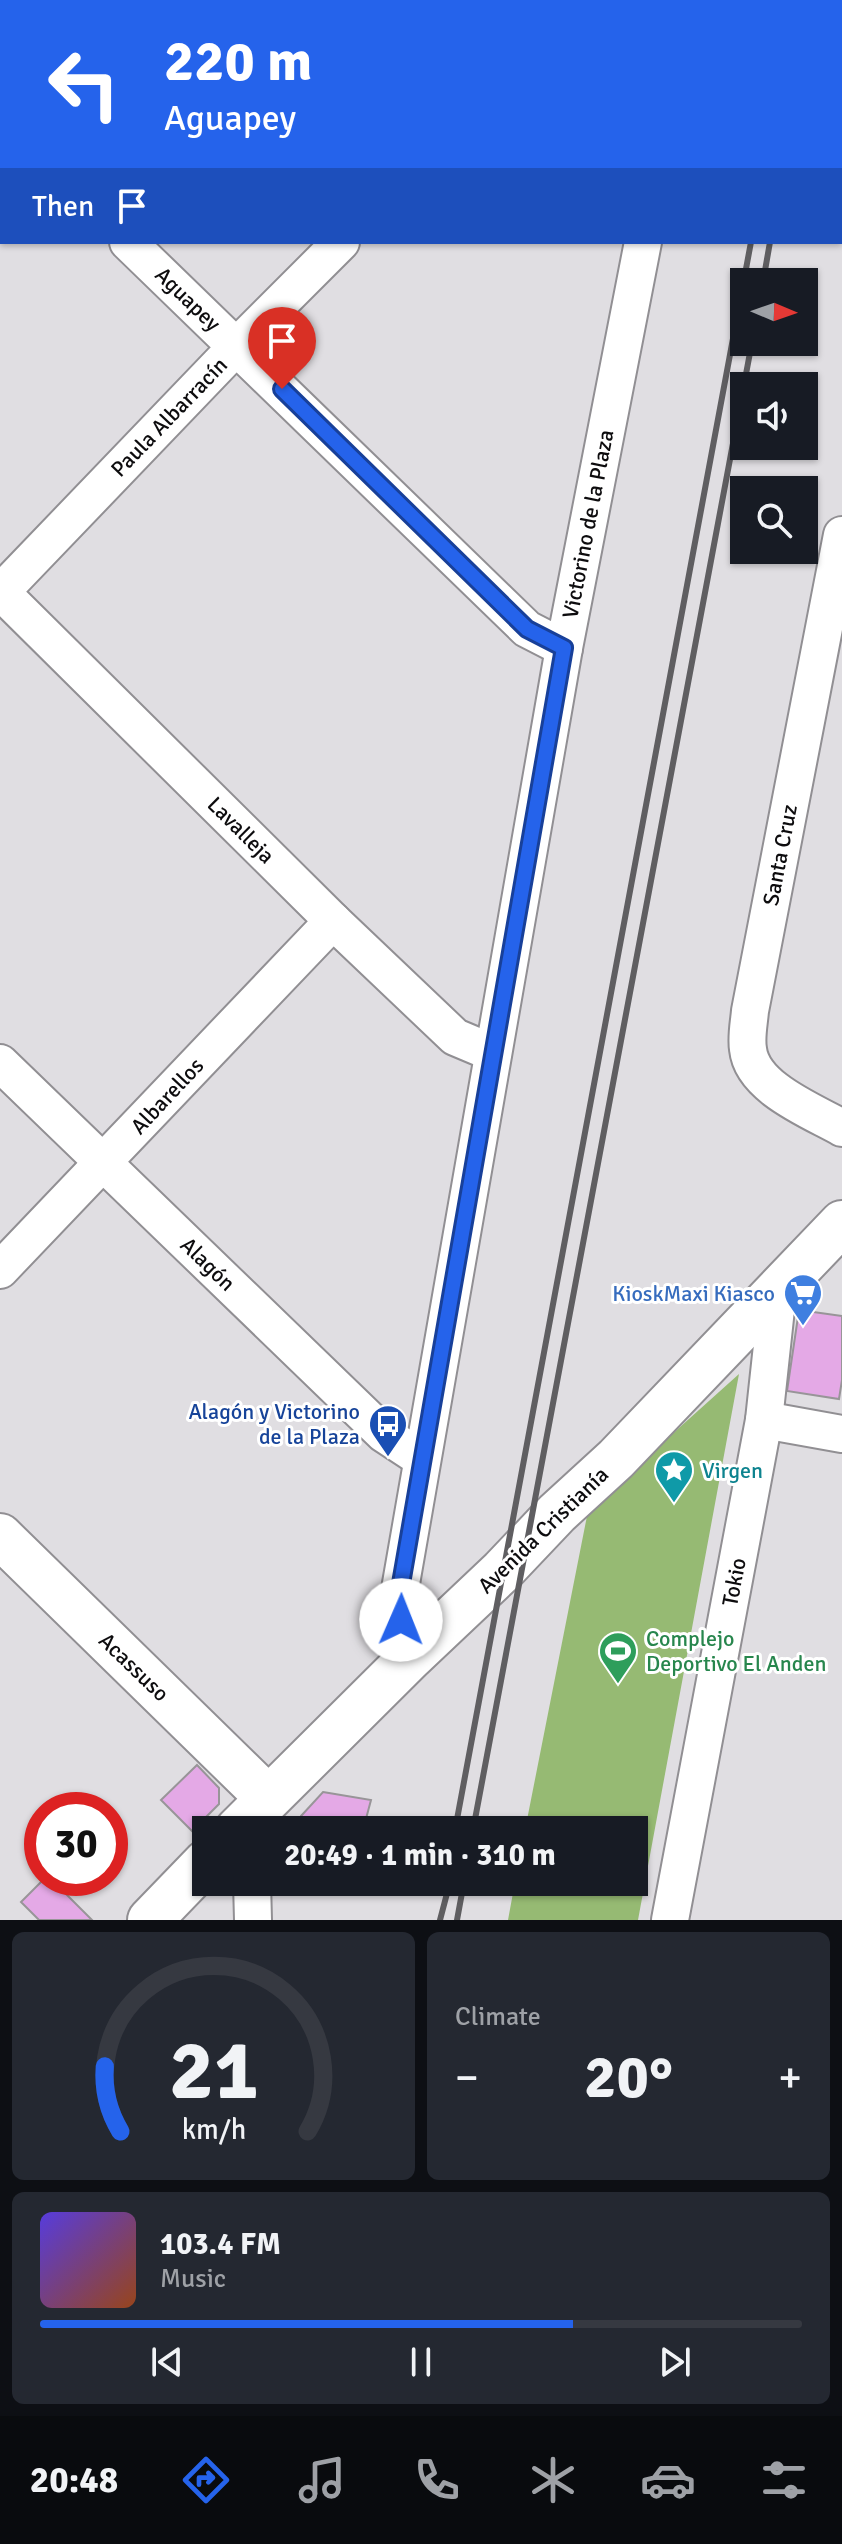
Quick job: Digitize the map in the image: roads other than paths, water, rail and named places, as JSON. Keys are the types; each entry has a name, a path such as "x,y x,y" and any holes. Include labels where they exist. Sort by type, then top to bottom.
{"main road":[{"name":"Avenida Cristianía","path":"251,1816 502,1571 557,1513 616,1459 842,1223"},
{"name":"Acassuso","path":"0,1536 268,1798"},
{"path":"150,1920 192,1876"}],"street":[{"name":"Aguapey","path":"130,244 527,629 564,648"},
{"name":"Paula Albarracín","path":"0,592 339,244"},
{"name":"Victorino de la Plaza","path":"411,1657 401,1620 399,1595 564,648 643,244"},
{"name":"Santa Cruz","path":"842,535 750,1011 747,1052 760,1078 842,1128"},
{"name":"Lavalleja","path":"0,592 455,1037 493,1053"},
{"name":"Albarellos","path":"0,1270 333,921"},
{"name":"Alagón","path":"0,1063 384,1434 422,1459"},
{"name":"Tokio","path":"670,1920 764,1420 778,1290"},
{"path":"764,1420 842,1434"},
{"path":"252,1896 253,1920"}],"railway":[{"path":"458,1816 751,244"},
{"path":"765,268 770,244"},
{"path":"476,1816 749,356"},
{"path":"440,1920 446,1896"},
{"path":"457,1920 461,1896"}],"place":[{"name":"KioskMaxi Kiasco","path":"803,1327"},
{"name":"Alagón y Victorino de la Plaza","path":"388,1458"},
{"name":"Virgen","path":"674,1504"},
{"name":"Complejo Deportivo El Anden","path":"618,1685"}]}
